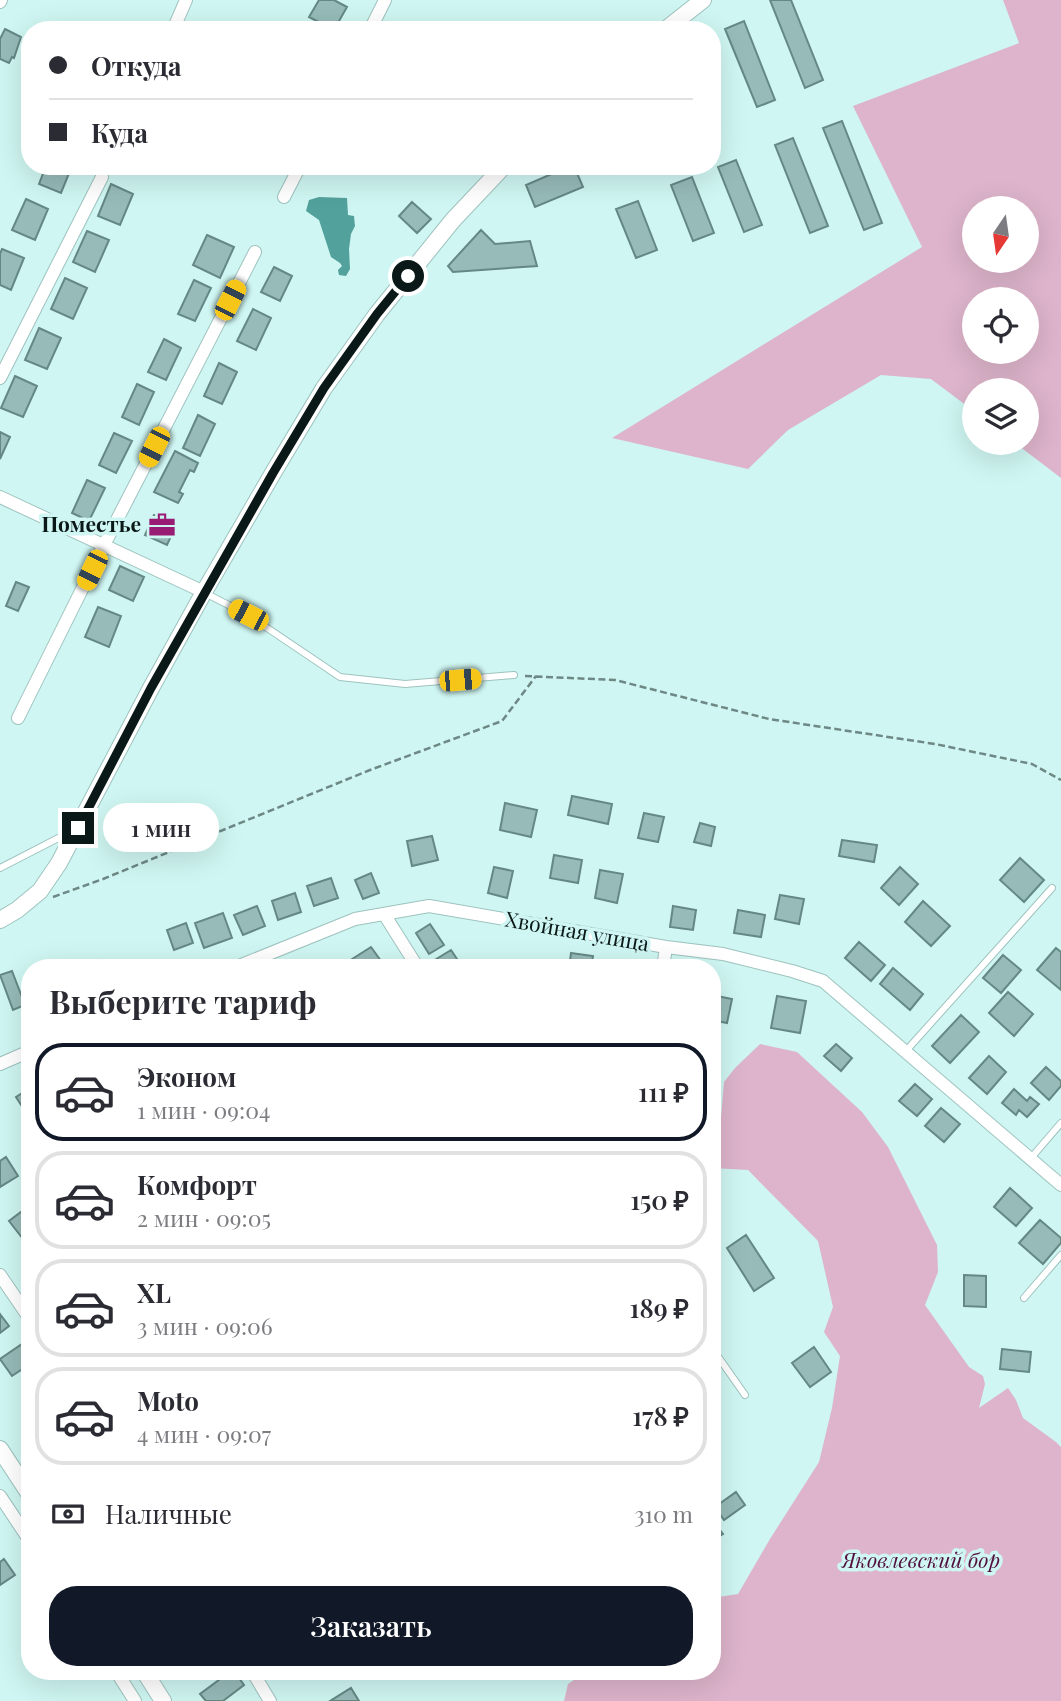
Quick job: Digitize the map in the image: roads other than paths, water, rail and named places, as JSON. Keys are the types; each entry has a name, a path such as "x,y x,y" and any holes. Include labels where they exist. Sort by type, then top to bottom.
{"street":[{"path":"177,21 186,0"},
{"path":"374,21 385,0"},
{"path":"676,21 703,0"},
{"path":"284,197 295,175"},
{"path":"0,920 40,891 59,863 204,592 324,388 377,314 453,220 496,175"},
{"path":"0,378 102,177"},
{"path":"18,718 255,251"},
{"path":"0,497 204,592"},
{"name":"Хвойная улица","path":"256,959 355,919 429,906 666,947 723,954 792,971 823,981 1061,1185"},
{"path":"384,914 412,959"},
{"path":"664,959 666,947"},
{"path":"0,1064 21,1055"},
{"path":"0,1275 21,1306"},
{"path":"0,1449 21,1481"},
{"path":"0,1496 21,1528"},
{"path":"122,1680 135,1701"},
{"path":"150,1680 163,1701"},
{"path":"257,1680 270,1701"}],"lane":[{"path":"204,592 248,615 341,677 405,684 514,675"},
{"path":"0,868 78,828"},
{"path":"905,1052 1052,888"},
{"path":"1031,1158 1061,1123"},
{"path":"1024,1298 1061,1255"},
{"path":"721,1361 745,1395"}],"water":[{"path":"319,197 347,198 348,215 354,216 355,226 349,249 350,269 346,276 339,275 338,270 342,266 331,257 319,220 306,211 309,200"}],"place":[{"name":"Поместье","path":"162,525"}],"park label":[{"name":"Яковлевский бор","path":"921,1561"}]}
